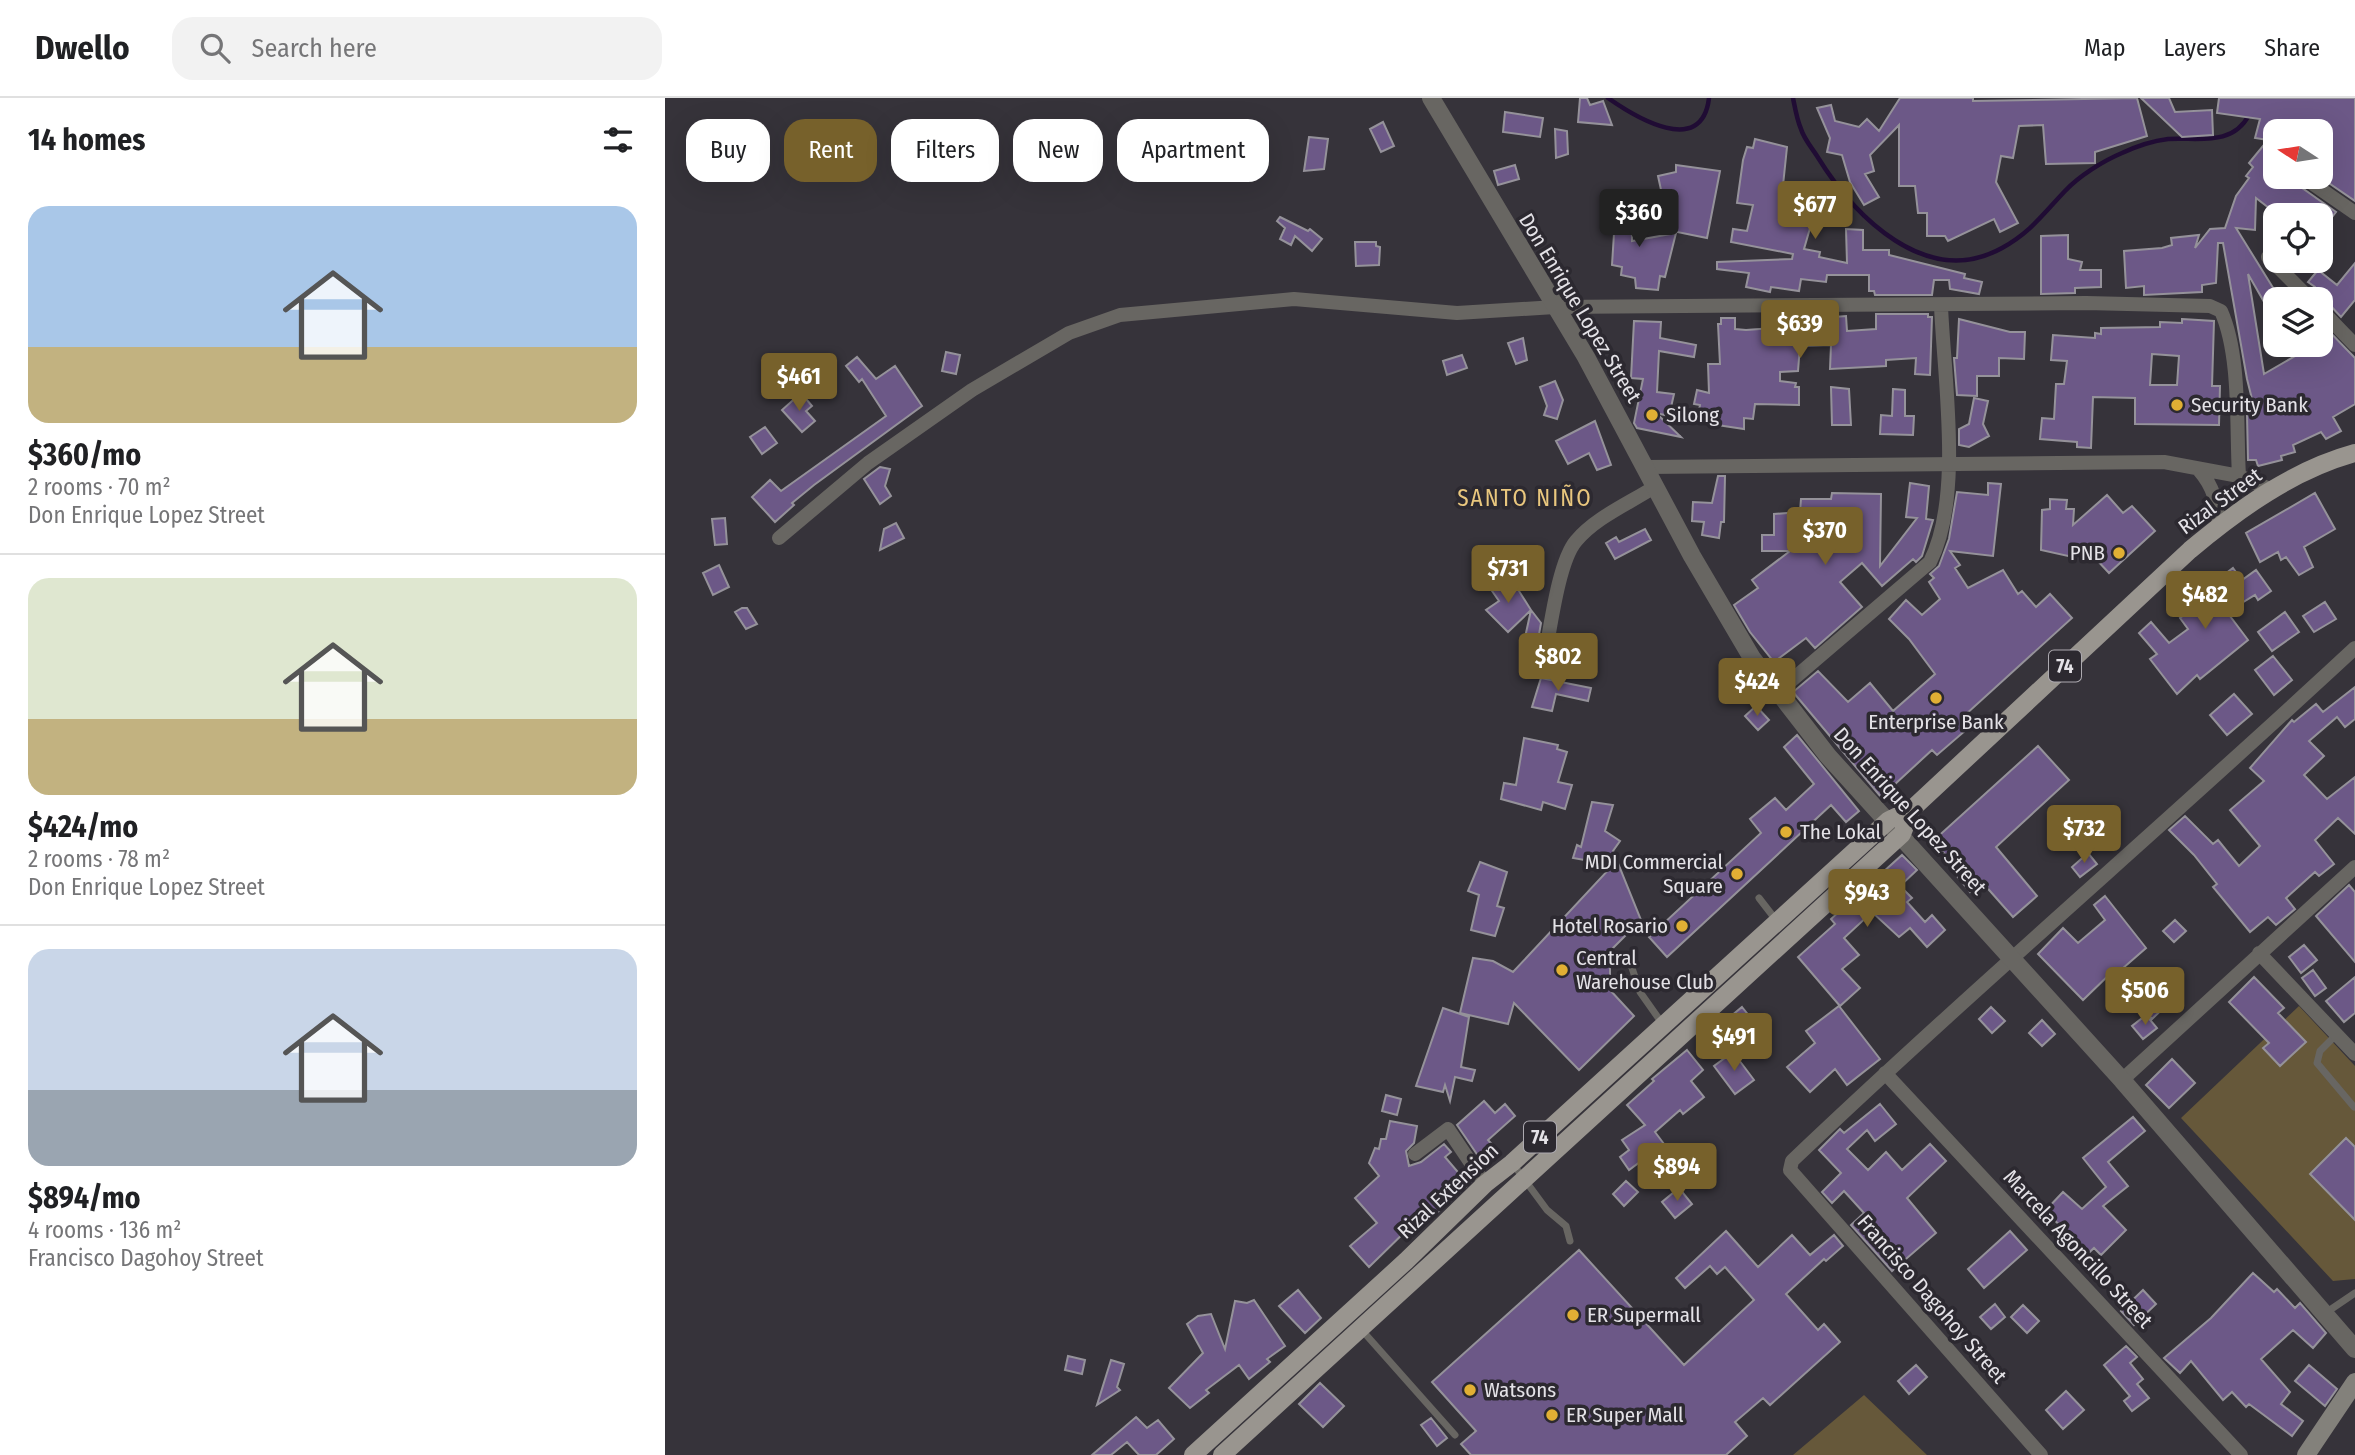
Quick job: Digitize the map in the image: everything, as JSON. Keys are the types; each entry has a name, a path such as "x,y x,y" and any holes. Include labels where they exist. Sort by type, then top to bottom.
{"main road":[{"name":"Rizal Street","path":"1889,820 1912,809 2152,584 2219,525 2271,490 2327,462 2355,453"},
{"name":"Rizal Street","path":"1902,834 1912,809"},
{"name":"Rizal Extension","path":"1193,1455 1485,1184 1512,1163 1889,820"},
{"name":"Rizal Extension","path":"1222,1455 1902,834"},
{"path":"2306,1455 2355,1382"}],"street":[{"name":"Don Enrique Lopez Street","path":"1430,98 1555,307 1725,613 1778,692 1829,755 2122,1080 2355,1349"},
{"path":"2320,189 2355,213"},
{"path":"2285,273 2298,287"},
{"path":"779,538 868,463 972,390 1069,333 1120,315 1294,299 1457,313 1555,307 2159,303 2210,306 2221,311 2226,322 2233,364 2239,476"},
{"path":"1778,692 1930,562 1944,525 1948,463 1941,306"},
{"path":"2333,322 2355,345"},
{"path":"1646,467 2164,462 2239,476 2271,490"},
{"path":"2199,470 2210,482 2217,502 2219,525"},
{"path":"1544,661 1566,558 1575,541 1593,526 1656,486"},
{"path":"1885,1073 2014,960 2355,648"},
{"path":"2122,1080 2355,867"},
{"path":"2259,953 2355,1054"},
{"name":"Francisco Dagohoy Street","path":"1885,1073 1792,1161 1790,1170 2041,1455"},
{"name":"Marcela Agoncillo Street","path":"1885,1073 2241,1455"},
{"path":"1415,1154 1448,1129 1485,1184"}],"lane":[{"path":"1759,898 1777,921"},
{"path":"1631,965 1640,992 1675,1040"},
{"path":"1680,1009 1692,1025"},
{"path":"2336,1035 2320,1051 2316,1063 2354,1107"},
{"path":"1512,1163 1547,1210 1566,1226 1570,1241"},
{"path":"2323,1314 2355,1293"},
{"path":"1349,1313 1455,1435"}],"shaded area":[{"path":"2299,1006 2355,1066 2355,1279 2333,1281 2181,1118"},
{"path":"1864,1395 1927,1455 1793,1455"}],"building":[{"path":"1580,98 1587,98 1590,105 1603,101 1612,125 1578,122"},
{"path":"1900,98 1973,98 1973,101 2137,98 2147,136 2095,152 2095,163 2046,164 2043,125 2019,126 2013,158 2001,156 1996,182 2018,223 2000,232 1994,219 1948,241 1945,236 1927,236 1927,213 1918,213 1915,186 1899,186 1899,125 1870,155 1874,171 1865,174 1879,197 1864,205 1850,182 1842,155 1827,152 1830,138 1817,108 1831,105 1835,121 1859,127 1867,119 1879,131"},
{"path":"2141,98 2169,98 2175,112 2212,110 2213,135 2182,137"},
{"path":"2219,98 2355,98 2355,201 2333,186 2333,119 2263,119 2263,139 2255,138 2260,119 2217,113"},
{"path":"1505,112 1543,118 1540,137 1503,132"},
{"path":"1383,122 1394,146 1381,152 1370,129"},
{"path":"1555,129 1567,131 1568,154 1556,158"},
{"path":"1309,137 1328,139 1324,169 1304,171"},
{"path":"1755,139 1787,147 1782,195 1790,197 1788,203 1815,211 1804,249 1820,252 1819,257 1847,263 1846,229 1863,230 1863,250 1889,250 1889,255 1965,274 1964,278 1982,282 1979,294 1950,289 1949,280 1934,280 1932,295 1875,295 1874,291 1869,291 1869,275 1827,275 1826,282 1801,279 1799,291 1771,287 1770,292 1746,287 1749,273 1717,269 1717,262 1792,259 1793,254 1731,242 1733,229 1747,231 1753,205 1737,203 1743,160 1747,147 1753,148"},
{"path":"2263,146 2263,189 2304,189 2323,203 2263,203 2256,198 2255,230 2236,228 2273,287 2263,287 2263,300 2248,274 2264,374 2293,357 2333,357 2333,335 2355,358 2355,404 2333,417 2341,431 2326,439 2321,432 2293,445 2295,452 2281,456 2282,460 2258,466 2256,460 2248,460 2247,414 2256,415 2223,243 2218,243 2216,283 2202,285 2202,292 2144,295 2144,286 2126,288 2124,251 2162,248 2172,245 2171,238 2199,235 2195,248 2210,229 2225,228 2236,196 2249,178 2246,176 2253,167 2249,163"},
{"path":"1515,165 1519,179 1498,185 1494,171"},
{"path":"1676,165 1720,171 1707,238 1672,231 1669,222 1673,197 1663,199 1658,176 1676,172"},
{"path":"1631,195 1632,241 1676,233 1665,277 1660,276 1658,290 1636,288 1635,278 1621,275 1622,267 1612,265 1615,218 1613,196"},
{"path":"1280,217 1308,231 1310,229 1322,239 1312,251 1295,236 1291,245 1280,239 1285,228 1277,221"},
{"path":"2068,235 2068,259 2082,262 2080,270 2101,270 2101,287 2075,288 2075,293 2041,294 2041,236"},
{"path":"1355,242 1376,242 1376,246 1380,247 1379,265 1356,266"},
{"path":"2355,263 2355,300 2341,317 2333,308 2333,287 2315,287 2308,282 2316,273 2322,273 2337,285"},
{"path":"1876,314 1928,314 1928,317 1932,317 1930,375 1915,374 1916,358 1886,360 1886,366 1830,369 1831,345 1800,346 1798,371 1780,372 1780,381 1796,383 1795,387 1799,387 1799,405 1755,404 1753,419 1744,418 1744,429 1697,422 1700,405 1694,404 1697,390 1709,393 1708,364 1720,364 1718,324 1721,324 1721,318 1735,318 1735,329 1746,330 1773,328 1773,324 1834,321 1834,317 1846,316 1847,331 1876,329"},
{"path":"1959,319 2010,332 2025,332 2024,359 1999,358 1999,376 1977,376 1977,396 1957,395 1954,358 1957,358"},
{"path":"2182,319 2214,321 2212,386 2220,386 2219,425 2135,424 2135,398 2093,397 2091,448 2077,447 2077,442 2040,439 2042,418 2054,419 2056,384 2064,384 2067,361 2051,360 2053,335 2095,338 2095,333 2101,334 2101,328 2160,327 2160,322 2182,323","holes":["2152,354 2179,356 2177,385 2150,385"]},
{"path":"1634,321 1661,322 1660,338 1696,345 1694,357 1659,351 1657,392 1674,394 1669,416 1656,413 1681,437 1637,428 1634,423 1643,379 1631,378"},
{"path":"1523,338 1527,360 1516,364 1508,343"},
{"path":"946,352 960,355 956,374 942,371"},
{"path":"1462,355 1467,368 1447,375 1443,361"},
{"path":"857,357 876,379 895,366 922,406 814,485 775,522 752,497 770,480 781,491 886,416 862,379 859,382 846,366"},
{"path":"1555,381 1563,400 1557,419 1544,415 1547,406 1540,387"},
{"path":"1831,387 1849,389 1851,425 1832,425"},
{"path":"1893,389 1905,390 1905,416 1914,416 1913,435 1880,434 1881,415 1892,416"},
{"path":"801,393 812,406 806,411 815,421 802,432 782,410"},
{"path":"1974,398 1988,401 1983,424 1989,436 1969,447 1959,445 1959,429 1969,424"},
{"path":"1595,421 1611,465 1597,470 1589,453 1568,464 1556,441"},
{"path":"765,427 777,443 762,454 750,437"},
{"path":"880,467 890,469 885,486 891,496 880,504 864,479"},
{"path":"1718,476 1725,476 1724,522 1721,522 1719,538 1702,535 1704,522 1692,521 1693,502 1712,503"},
{"path":"1910,483 1929,486 1926,519 1933,520 1922,556 1916,562 1913,559 1882,586 1862,563 1840,582 1862,607 1815,648 1806,638 1774,662 1750,632 1734,605 1758,588 1752,580 1790,551 1762,551 1762,535 1774,535 1774,514 1800,512 1801,499 1831,499 1832,493 1881,494 1880,566 1917,518 1906,517"},
{"path":"1988,483 2001,484 1993,556 1950,551 1960,565 1955,568 1968,588 2003,570 2018,594 2022,591 2036,607 2050,594 2072,618 1965,715 1973,724 1937,755 1932,750 1881,797 1793,692 1818,671 1848,702 1870,683 1893,711 1935,674 1909,639 1889,619 1906,600 1922,615 1940,599 1929,582 1934,578 1930,574 1939,566 1949,539 1957,492 1988,495"},
{"path":"2315,493 2335,529 2304,547 2313,567 2299,575 2286,557 2281,560 2278,552 2260,562 2246,533"},
{"path":"2107,495 2123,513 2132,506 2155,531 2109,573 2082,544 2068,556 2041,550 2042,510 2050,509 2050,499 2067,500 2066,509 2074,509 2073,525"},
{"path":"725,518 727,544 715,545 712,519"},
{"path":"896,523 904,538 880,550 884,529"},
{"path":"1645,529 1651,540 1615,559 1606,543 1616,537 1619,542"},
{"path":"719,565 729,587 713,595 703,573"},
{"path":"2233,568 2242,580 2256,570 2271,591 2258,600 2255,595 2227,612 2248,640 2200,679 2197,675 2177,694 2150,659 2157,654 2139,633 2151,622 2169,643 2188,629 2180,618 2197,605 2192,599"},
{"path":"1512,580 1531,610 1508,632 1486,610 1499,601 1490,588 1499,581 1504,587"},
{"path":"2325,602 2336,619 2314,632 2303,616"},
{"path":"747,608 757,624 746,629 735,612"},
{"path":"1531,610 1541,623 1537,646 1524,642"},
{"path":"2285,612 2299,632 2272,651 2258,632"},
{"path":"2273,656 2292,680 2274,695 2255,670"},
{"path":"1541,678 1591,688 1588,701 1556,694 1552,711 1532,707"},
{"path":"2355,687 2355,719 2345,727 2337,717 2309,741 2324,756 2304,775 2327,799 2355,777 2355,834 2338,818 2315,840 2334,864 2319,876 2315,872 2286,898 2295,909 2276,925 2268,917 2250,932 2213,887 2217,884 2194,855 2169,830 2185,816 2213,844 2218,840 2239,866 2260,846 2230,810 2264,781 2250,768 2292,720 2294,722 2316,704 2323,712"},
{"path":"2234,694 2252,714 2227,735 2210,715"},
{"path":"1756,706 1769,720 1758,730 1745,716"},
{"name":"MDI Commercial Square","path":"1797,735 1859,811 1846,822 1831,805 1667,957 1649,937 1761,833 1750,819 1775,798 1786,810 1814,784 1784,747"},
{"path":"1524,738 1558,745 1557,749 1567,752 1558,782 1572,785 1565,809 1543,802 1541,810 1501,799 1504,783 1516,785"},
{"path":"2038,746 2069,780 1996,847 2037,896 2013,917 1982,882 1970,892 1957,876 1961,872 1933,841"},
{"name":"Central Warehouse Club","path":"1592,802 1613,805 1605,831 1620,841 1613,851 1641,920 1610,951 1610,990 1634,1016 1579,1070 1514,1003 1508,1024 1460,1013 1473,958 1493,961 1513,972 1613,865 1573,858 1577,845 1581,847"},
{"path":"2088,853 2097,864 2080,877 2072,867"},
{"path":"1902,855 1917,870 1900,886 1912,898 1907,902 1925,922 1932,915 1945,930 1927,947 1910,928 1899,937 1872,912 1844,938 1859,955 1842,969 1860,988 1840,1006 1798,957 1835,924 1831,919"},
{"path":"1480,862 1507,872 1497,906 1504,908 1495,936 1471,930 1479,895 1468,891"},
{"path":"2349,885 2355,892 2355,962 2316,916"},
{"path":"2105,896 2146,948 2114,976 2111,973 2083,1000 2038,954 2063,928 2078,943 2105,920 2094,905"},
{"path":"2175,920 2186,931 2174,942 2163,931"},
{"path":"2304,945 2317,960 2301,973 2289,957"},
{"path":"2313,970 2326,988 2315,996 2302,978"},
{"path":"2254,977 2284,1008 2278,1013 2306,1042 2280,1066 2263,1048 2269,1043 2229,1002"},
{"path":"2355,977 2355,1013 2344,1022 2326,1001"},
{"path":"2153,982 2171,1001 2152,1019 2135,1000"},
{"path":"1839,1006 1880,1059 1847,1085 1835,1069 1810,1092 1787,1067 1815,1043 1806,1031"},
{"path":"1742,1007 1754,1022 1742,1032 1730,1017"},
{"path":"1991,1007 2005,1021 1992,1033 1979,1019"},
{"path":"1443,1008 1469,1017 1461,1067 1475,1070 1472,1081 1455,1077 1450,1101 1445,1085 1443,1092 1416,1086"},
{"path":"2146,1015 2157,1028 2143,1039 2132,1026"},
{"path":"2042,1020 2055,1034 2042,1046 2029,1033"},
{"path":"1687,1050 1703,1070 1691,1081 1704,1097 1683,1114 1680,1110 1655,1132 1664,1144 1629,1170 1620,1157 1629,1150 1622,1140 1645,1125 1627,1105 1654,1081 1652,1079"},
{"path":"1733,1052 1754,1080 1735,1094 1714,1066"},
{"path":"2172,1059 2195,1083 2169,1108 2146,1085"},
{"path":"1386,1095 1401,1099 1397,1115 1382,1111"},
{"path":"1484,1101 1495,1113 1505,1104 1515,1116 1488,1140 1498,1151 1483,1163 1457,1125"},
{"path":"1880,1104 1896,1124 1875,1141 1867,1130 1847,1149 1868,1170 1886,1152 1902,1170 1930,1144 1946,1161 1907,1198 1936,1233 1892,1271 1851,1225 1864,1213 1844,1191 1832,1203 1822,1192 1841,1173 1819,1150 1840,1129 1844,1133"},
{"path":"2133,1117 2145,1131 2108,1162 2128,1186 2103,1206 2126,1230 2101,1255 2094,1248 2080,1261 2067,1245 2074,1239 2045,1211 2063,1192 2082,1209 2106,1187 2083,1158"},
{"path":"1390,1121 1417,1126 1414,1143 1406,1151 1409,1166 1421,1162 1444,1144 1451,1152 1445,1157 1462,1177 1466,1174 1472,1181 1419,1229 1414,1223 1369,1267 1350,1246 1377,1223 1355,1198 1379,1176 1369,1163 1375,1148 1379,1149 1381,1139 1386,1139"},
{"path":"2346,1138 2355,1147 2355,1220 2310,1174"},
{"path":"1626,1181 1638,1192 1624,1206 1613,1194"},
{"path":"1679,1188 1692,1204 1675,1218 1662,1202"},
{"name":"ER Supermall","path":"1726,1231 1758,1267 1792,1235 1810,1255 1834,1235 1843,1246 1826,1261 1824,1259 1786,1294 1818,1330 1824,1324 1840,1342 1770,1405 1763,1398 1735,1422 1747,1436 1726,1455 1471,1455 1461,1444 1476,1431 1432,1382 1579,1250 1684,1365 1754,1300 1725,1267 1717,1274 1710,1266 1685,1288 1676,1278"},
{"path":"2010,1231 2027,1250 1984,1288 1968,1269"},
{"path":"2253,1273 2274,1292 2277,1289 2295,1308 2300,1303 2326,1333 2313,1348 2293,1330 2261,1359 2290,1392 2281,1404 2303,1421 2292,1436 2249,1404 2246,1407 2232,1392 2223,1400 2191,1361 2180,1373 2164,1358 2211,1318"},
{"path":"1298,1290 1321,1318 1305,1333 1279,1306"},
{"path":"2143,1290 2156,1304 2134,1325 2121,1311"},
{"path":"1254,1300 1285,1346 1267,1359 1270,1362 1249,1379 1239,1365 1206,1390 1209,1393 1190,1408 1169,1388 1203,1353 1187,1324 1198,1316 1211,1314 1225,1349 1235,1301 1247,1303"},
{"path":"1995,1304 2005,1317 1991,1329 1980,1317"},
{"path":"2023,1305 2039,1321 2027,1333 2011,1317"},
{"path":"2126,1346 2137,1357 2130,1363 2143,1379 2137,1384 2149,1398 2132,1411 2124,1401 2130,1396 2104,1365"},
{"path":"1068,1356 1085,1360 1082,1374 1065,1370"},
{"path":"1111,1360 1124,1364 1117,1387 1120,1390 1097,1405"},
{"path":"1916,1365 1927,1377 1909,1394 1898,1381"},
{"path":"2309,1365 2337,1389 2325,1406 2295,1381"},
{"path":"1320,1383 1344,1406 1323,1427 1299,1404"},
{"path":"2066,1391 2084,1410 2063,1429 2046,1410"},
{"path":"1136,1417 1147,1428 1158,1420 1174,1439 1156,1455 1139,1455 1127,1442 1111,1455 1092,1455"},
{"path":"1431,1418 1447,1438 1437,1446 1421,1425"}],"waterway":[{"path":"1608,98 1650,122 1666,128 1681,129 1694,126 1704,116 1709,98"},
{"path":"1793,98 1804,136 1832,179 1851,202 1872,223 1895,240 1920,253 1946,260 1974,259 2012,242 2077,180 2115,156 2162,140 2224,136 2242,125 2249,115"}],"place":[{"name":"Security Bank","path":"2177,405"},
{"name":"Silong","path":"1652,415"},
{"name":"PNB","path":"2119,553"},
{"name":"Enterprise Bank","path":"1936,698"},
{"name":"The Lokal","path":"1786,832"},
{"name":"MDI Commercial Square","path":"1737,874"},
{"name":"Hotel Rosario","path":"1682,926"},
{"name":"Central Warehouse Club","path":"1562,970"},
{"name":"ER Supermall","path":"1573,1315"},
{"name":"Watsons","path":"1470,1390"},
{"name":"ER Super Mall","path":"1552,1415"}],"district":[{"name":"SANTO NIÑO","path":"1525,498"}]}
